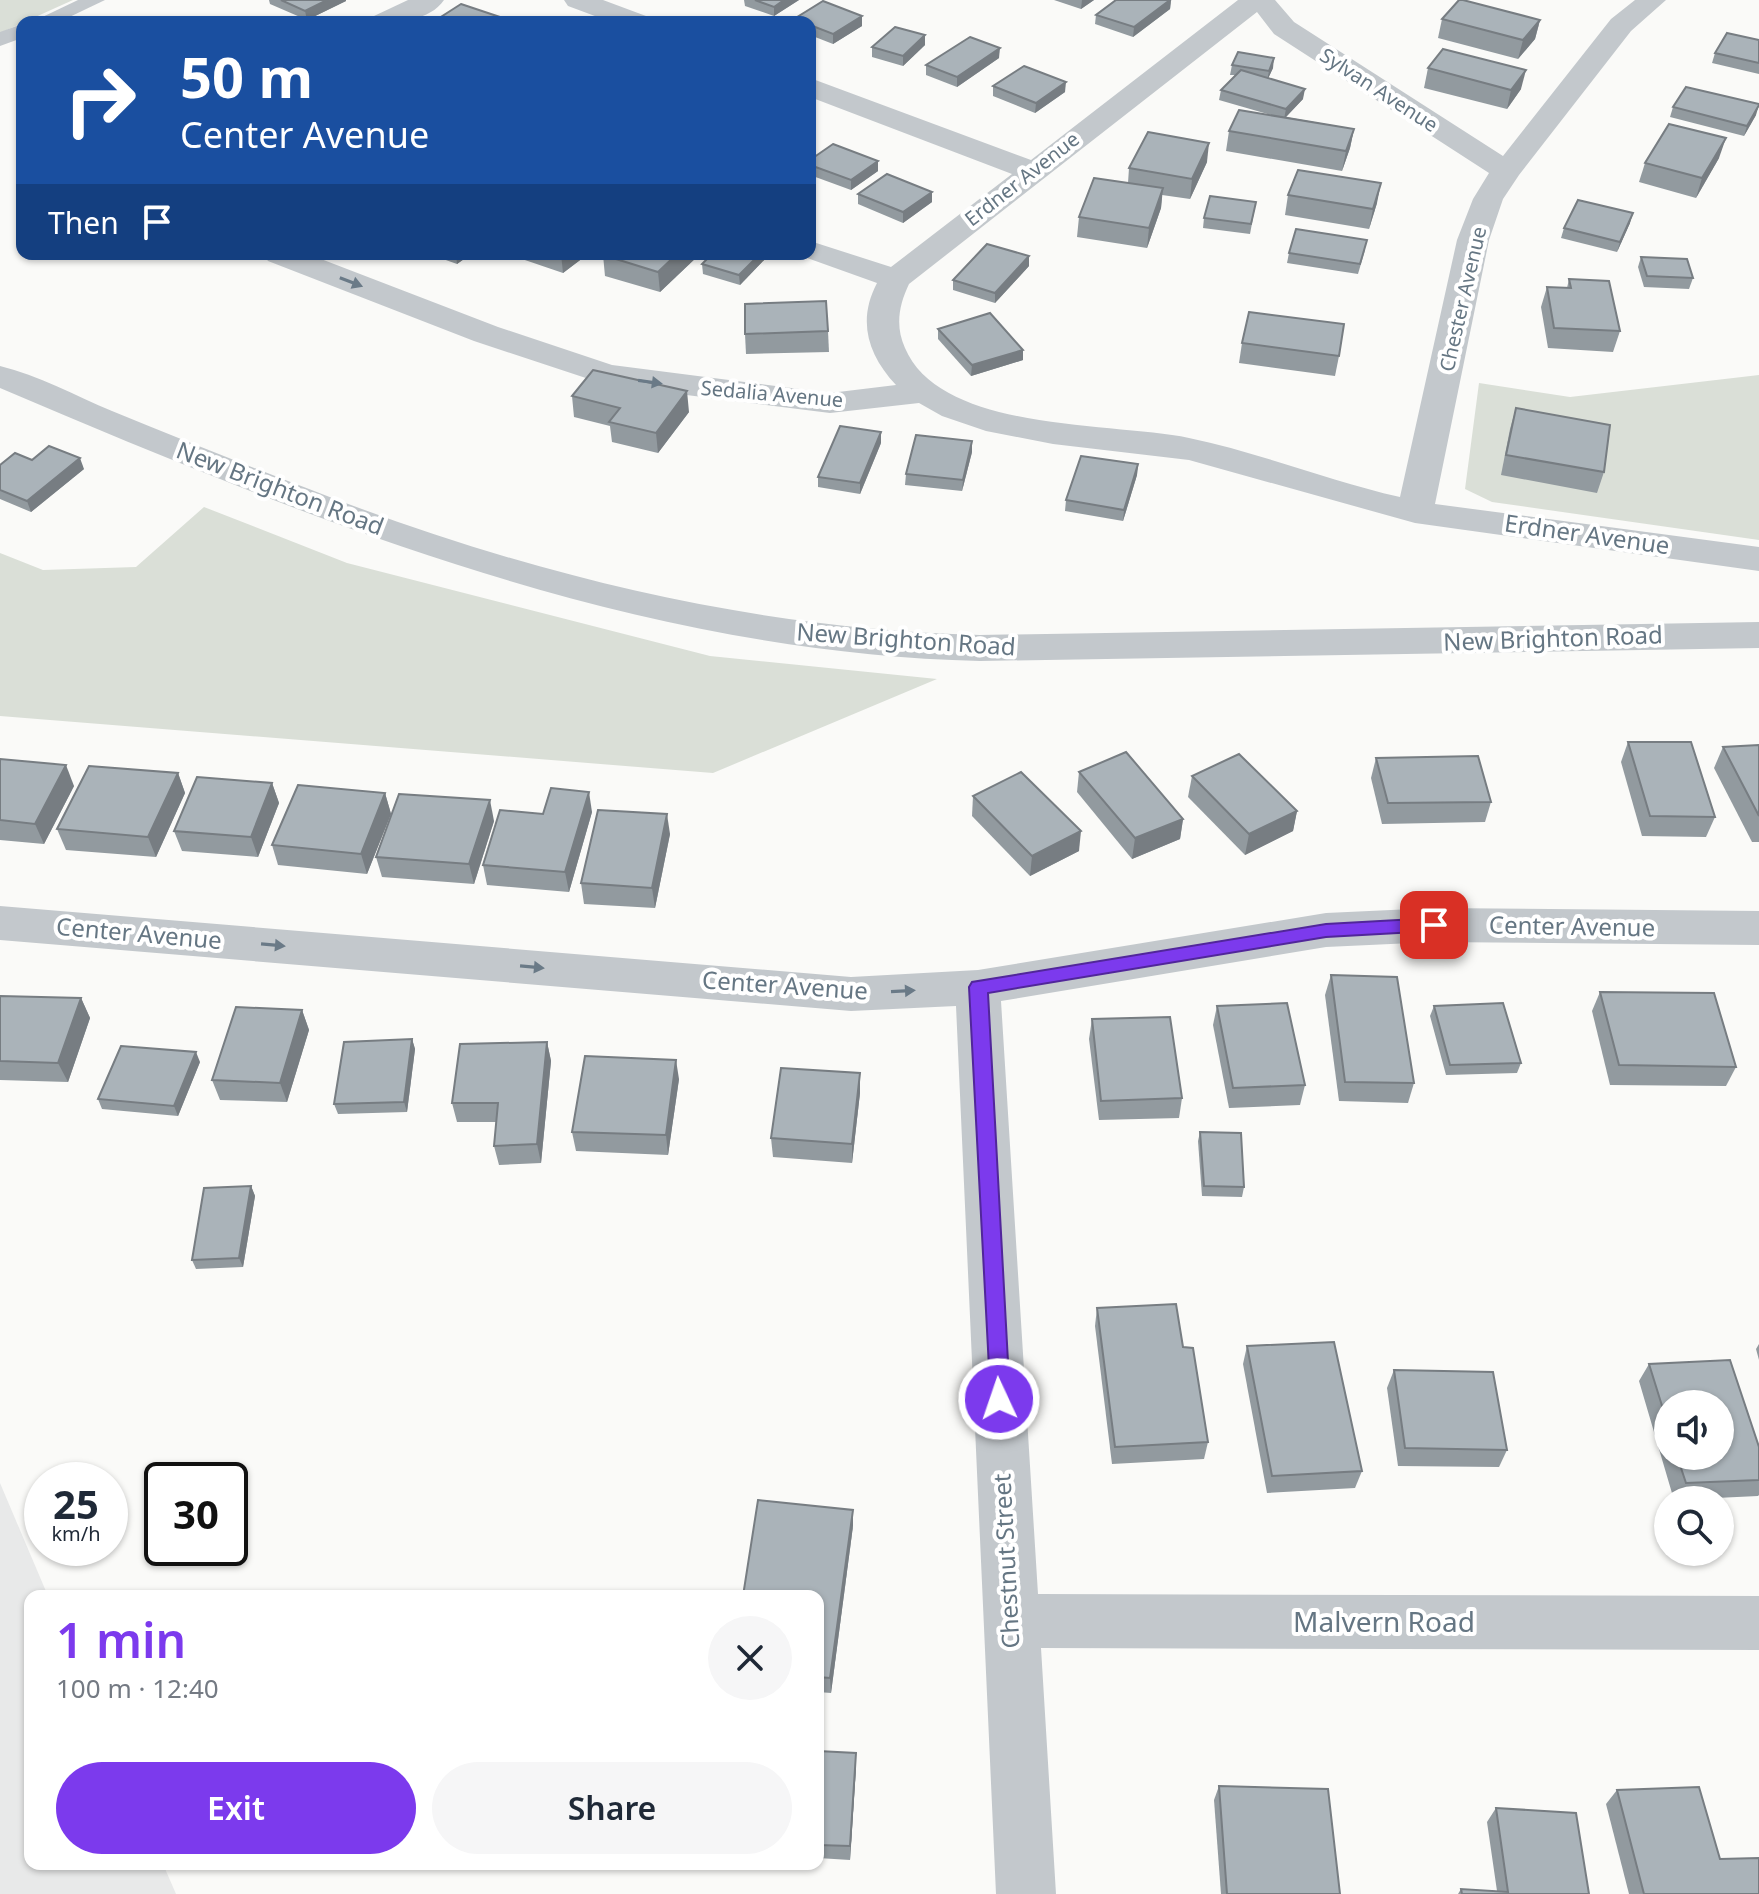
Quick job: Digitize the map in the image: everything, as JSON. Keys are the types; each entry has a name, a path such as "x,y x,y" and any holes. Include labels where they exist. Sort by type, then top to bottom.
{"street":[{"path":"397,16 430,0"},
{"path":"578,0 620,16"},
{"name":"Sylvan Avenue","path":"1258,0 1284,28 1506,171"},
{"name":"Erdner Avenue","path":"925,392 905,376 883,339 880,321 883,303 896,279 1258,0"},
{"name":"Chester Avenue","path":"1415,512 1473,240 1488,199 1506,171 1621,25 1652,0"},
{"path":"816,89 1033,171"},
{"path":"816,253 896,279"},
{"name":"Sedalia Avenue","path":"295,260 486,334 607,375 830,403 925,392"},
{"name":"New Brighton Road","path":"0,376 238,477 495,567 650,608 827,639 1025,649 1759,635"},
{"path":"925,392 980,418 1013,427 1188,449 1339,495 1415,512"},
{"name":"Erdner Avenue","path":"1415,512 1759,559"},
{"name":"Center Avenue","path":"0,923 851,994 978,987 1326,930 1434,925 1759,928"},
{"name":"Chestnut Street","path":"978,987 1026,1894"},
{"name":"Malvern Road","path":"1010,1621 1759,1623"}],"lane":[{"path":"56,16 95,0"}],"shaded area":[{"path":"0,0 73,0 38,16 16,16 16,26 0,33"},
{"path":"1759,375 1759,540 1492,502 1465,489 1479,383 1570,397"},
{"path":"204,507 347,563 710,656 937,679 713,773 0,716 0,553 43,570 136,567"},
{"path":"0,1483 24,1540 24,1566 35,1566 45,1590 24,1590 24,1870 166,1870 176,1894 0,1894"}],"building":[{"path":"281,0 327,0 305,11"},
{"path":"755,0 784,0 774,7"},
{"path":"1116,0 1170,0 1134,27 1096,15"},
{"path":"1459,0 1540,20 1523,40 1442,19"},
{"path":"823,1 862,16 833,34 816,27 816,16 799,16"},
{"path":"461,4 497,16 442,16"},
{"path":"895,27 925,35 903,56 872,47"},
{"path":"1727,33 1759,40 1759,63 1715,53"},
{"path":"970,37 1000,48 957,77 926,65"},
{"path":"1443,49 1526,70 1511,90 1428,68"},
{"path":"1238,52 1274,58 1269,71 1232,65"},
{"path":"1024,66 1066,82 1036,103 993,86"},
{"path":"1241,70 1305,89 1286,109 1221,90"},
{"path":"1686,87 1759,105 1747,126 1673,107"},
{"path":"1239,110 1354,129 1346,151 1229,131"},
{"path":"1669,124 1726,138 1702,178 1645,163"},
{"path":"1148,132 1209,143 1192,179 1129,168"},
{"path":"833,144 878,161 851,180 816,167 816,156"},
{"path":"1298,170 1381,183 1373,209 1288,195"},
{"path":"887,174 932,192 903,212 858,194"},
{"path":"1094,178 1163,188 1149,228 1079,217"},
{"path":"1210,196 1256,202 1251,224 1204,218"},
{"path":"1578,200 1633,213 1620,242 1564,228"},
{"path":"1296,229 1367,240 1360,264 1289,253"},
{"path":"987,244 1029,256 995,293 953,280"},
{"path":"1641,257 1687,259 1693,278 1647,276"},
{"path":"619,260 671,260 658,272"},
{"path":"706,260 754,260 739,275 702,264"},
{"path":"1569,279 1609,281 1620,331 1554,328 1547,287 1571,288"},
{"path":"826,301 828,331 745,334 745,304"},
{"path":"1249,312 1344,324 1339,356 1242,343"},
{"path":"990,313 1023,350 972,365 938,329"},
{"path":"593,370 687,391 656,433 609,422 620,408 572,396"},
{"path":"1516,408 1610,425 1604,472 1506,455"},
{"path":"840,426 881,432 860,483 818,477"},
{"path":"916,435 972,441 963,480 906,474"},
{"path":"49,446 80,458 27,501 0,490 0,465 15,453 32,460"},
{"path":"1081,456 1138,464 1124,510 1066,500"},
{"path":"1628,742 1691,742 1715,817 1650,816"},
{"path":"1759,745 1759,816 1723,747"},
{"path":"1126,752 1183,819 1135,838 1079,772"},
{"path":"1239,754 1297,811 1249,834 1192,776"},
{"path":"1478,756 1491,802 1388,803 1376,758"},
{"path":"0,759 66,765 35,824 0,820"},
{"path":"89,766 178,773 148,837 57,829"},
{"path":"1021,772 1081,831 1032,856 973,796"},
{"path":"197,777 272,783 251,837 174,831"},
{"path":"298,785 385,793 361,854 272,845"},
{"path":"551,788 589,792 565,872 483,865 500,810 543,814"},
{"path":"399,794 490,800 469,864 376,857"},
{"path":"598,810 667,814 652,888 581,883"},
{"path":"1331,975 1397,977 1414,1083 1345,1082"},
{"path":"1600,992 1714,993 1736,1067 1619,1065"},
{"path":"0,996 81,998 58,1063 0,1061"},
{"path":"1287,1003 1305,1085 1233,1088 1217,1006"},
{"path":"1503,1003 1521,1063 1450,1065 1434,1006"},
{"path":"236,1007 302,1010 280,1083 212,1080"},
{"path":"1170,1017 1182,1098 1101,1101 1092,1019"},
{"path":"412,1039 404,1102 334,1104 344,1042"},
{"path":"547,1042 537,1144 494,1146 498,1103 452,1103 460,1044"},
{"path":"121,1046 196,1052 174,1106 98,1099"},
{"path":"585,1056 676,1060 666,1135 572,1132"},
{"path":"781,1068 860,1073 852,1144 771,1138"},
{"path":"1200,1132 1241,1133 1244,1187 1204,1186"},
{"path":"251,1186 239,1258 192,1260 204,1188"},
{"path":"1176,1304 1183,1347 1193,1348 1208,1442 1115,1447 1097,1308"},
{"path":"1334,1342 1362,1471 1272,1476 1247,1346"},
{"path":"1730,1360 1759,1447 1759,1480 1686,1483 1682,1470 1734,1470 1734,1390 1657,1390 1649,1364"},
{"path":"1394,1370 1493,1372 1507,1450 1405,1448"},
{"path":"758,1500 853,1510 830,1678 824,1678 824,1590 744,1590"},
{"path":"824,1751 856,1753 850,1846 824,1845"},
{"path":"1219,1786 1328,1789 1340,1894 1227,1894"},
{"path":"1699,1787 1720,1859 1759,1858 1759,1894 1644,1894 1617,1790"},
{"path":"1496,1808 1576,1813 1589,1894 1462,1894 1461,1889 1508,1892"}],"route":[{"path":"999,1399 978,987 1326,930 1434,925"}]}
